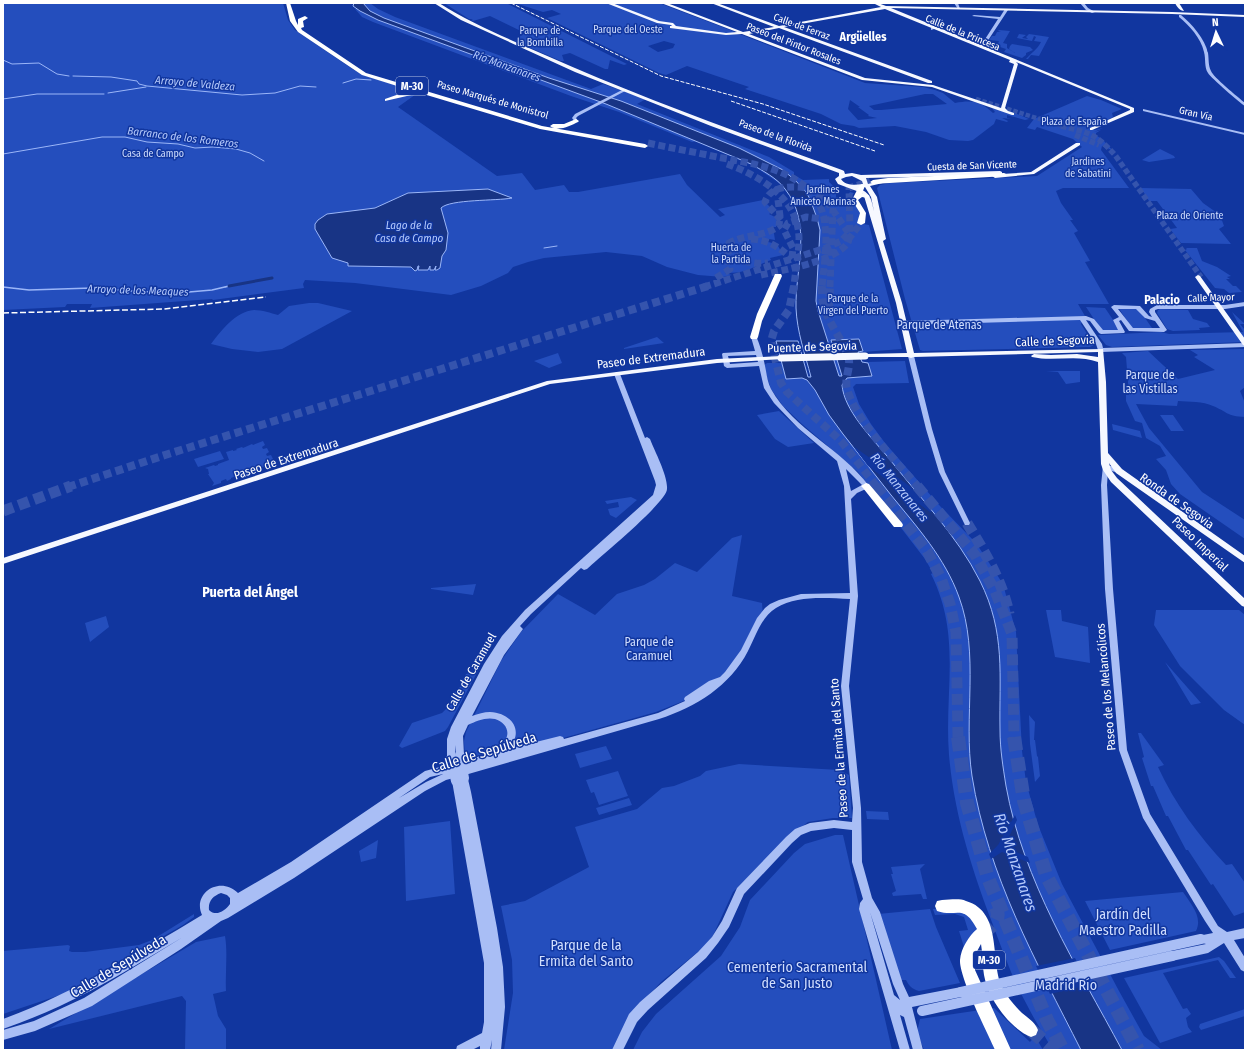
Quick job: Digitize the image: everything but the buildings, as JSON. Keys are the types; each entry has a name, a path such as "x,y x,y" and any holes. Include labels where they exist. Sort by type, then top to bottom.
{"highway":[{"name":"Paseo Marqués de Monistrol","path":"289,4 297,16 306,18 300,20 301,27 366,71 533,122 646,145 562,132 454,102 358,71 300,31 296,27 289,4"},
{"path":"366,71 399,81"},
{"path":"406,89 387,100 403,94 416,92 454,102"},
{"path":"533,122 562,126 576,118"},
{"path":"576,118 572,129 604,136"},
{"path":"867,185 991,174"},
{"path":"862,223 864,213 856,202 856,197 867,185 888,180 1004,175"},
{"path":"856,197 862,195 867,196"},
{"path":"754,337 758,320 773,292 778,276"},
{"path":"866,486 898,525"},
{"name":"M-30","path":"942,906 966,907 976,914 987,938 992,980 997,995 1007,1009 1031,1030"},
{"path":"980,935 968,951 966,960 968,970 1003,1050"}],"main road":[{"name":"Paseo de la Florida","path":"436,3 475,26 572,69 840,171 842,172 842,176"},
{"path":"608,3 659,23 663,27 672,26"},
{"name":"Paseo del Pintor Rosales","path":"663,3 864,79 923,84"},
{"name":"Calle de Ferraz","path":"713,3 976,99"},
{"name":"Calle de la Princesa","path":"871,3 883,7"},
{"name":"Calle de la Princesa","path":"875,3 1005,57"},
{"path":"659,23 720,33 741,33 883,7 1089,10"},
{"path":"883,7 1006,10 1175,9 1192,13"},
{"path":"1175,9 1192,13 1245,16"},
{"path":"1175,9 1180,16 1186,18 1192,13"},
{"name":"Calle de la Princesa","path":"933,28 1129,106 1133,110 1106,124 1092,129"},
{"path":"1006,112 1003,108 1016,65 1018,63"},
{"path":"932,83 919,81 923,84 951,92 1012,114"},
{"name":"Paseo de la Florida","path":"688,114 836,166 859,177"},
{"name":"Cuesta de San Vicente","path":"842,176 859,177 991,174 1027,171 1078,143 1032,173 1004,175"},
{"path":"842,176 839,178 839,182 848,186 867,185"},
{"path":"859,177 865,180 874,197 882,229 884,249"},
{"path":"867,185 864,192 867,196 876,229 884,249 904,323 911,356"},
{"path":"1200,277 1245,339"},
{"path":"1233,324 1245,344"},
{"path":"1101,350 1106,468"},
{"name":"Calle de Segovia","path":"865,356 1101,350"},
{"name":"Calle de Segovia","path":"1014,353 1046,358 1092,356 1102,360"},
{"name":"Puente de Segovia","path":"726,360 865,356"},
{"name":"Paseo de Extremadura","path":"3,561 549,382 578,380 726,360"},
{"name":"Paseo de Extremadura","path":"3,565 532,391 578,380"},
{"name":"Ronda de Segovia","path":"1105,454 1119,471 1245,560"},
{"name":"Ronda de Segovia","path":"1106,468 1133,484 1245,564"},
{"name":"Paseo Imperial","path":"1106,468 1111,476 1245,604"}],"street":[{"path":"956,3 959,8"},
{"path":"1082,3 1089,10"},
{"path":"982,47 1006,10"},
{"path":"974,16 1000,18"},
{"path":"1186,18 1204,45 1210,73 1245,104"},
{"path":"933,28 941,20"},
{"path":"576,118 587,109 625,90"},
{"name":"Gran Vía","path":"1144,110 1245,134"},
{"name":"Calle Mayor","path":"1154,315 1162,306 1221,307 1245,304"},
{"path":"1114,307 1138,307 1147,317 1154,315 1164,330 1133,331 1130,330 1122,318 1114,307"},
{"path":"904,323 1082,318 1092,320 1100,331 1122,332 1116,320 1122,318"},
{"path":"1082,318 1099,344 1101,350"},
{"path":"754,337 767,388 780,406 840,460 866,486 855,491 848,498"},
{"name":"Calle de Segovia","path":"1101,350 1245,344"},
{"path":"911,356 929,429 942,472 967,523"},
{"path":"748,365 760,359"},
{"path":"726,360 759,367 763,372"},
{"name":"Calle de Caramuel","path":"496,1050 493,1034 489,964 483,927 480,889 460,779 459,736 464,723 501,653 521,626 556,592 647,511 662,495 663,480 619,374"},
{"name":"Calle de Caramuel","path":"460,779 451,759 451,739 454,727 487,666 505,638 528,612 656,496 659,485 658,480 619,374"},
{"name":"Paseo de la Ermita del Santo","path":"840,460 847,486 854,596 845,686 855,782 857,862 868,900 875,912 918,1050"},
{"path":"1106,468 1119,471"},
{"name":"Paseo de los Melancólicos","path":"1106,468 1104,485 1109,589 1123,750 1146,815 1215,929 1226,937 1245,967"},
{"name":"Calle de Sepúlveda","path":"231,911 288,877 430,783 444,777 669,712 705,694 717,685 738,661 763,616 774,605 794,598 854,596"},
{"name":"Calle de Sepúlveda","path":"236,899 294,865 418,780 442,769 477,761 656,712 686,700 712,683 720,680"},
{"name":"Calle de Sepúlveda","path":"464,723 479,717 494,716 503,718 511,728 511,740 505,748 477,761"},
{"path":"451,739 459,736"},
{"path":"617,1050 633,1018 715,940 726,924 740,891 789,840 798,832 810,827 821,825 857,826"},
{"path":"221,889 229,890 234,894 236,899 231,911 219,918 208,916 204,911 204,903 215,891 221,889"},
{"name":"Calle de Caramuel","path":"480,889 492,922 498,961 500,994 493,1034 485,1050"},
{"name":"Paseo de la Ermita del Santo","path":"868,900 864,903 864,908 870,923 905,1050"},
{"name":"Calle de Sepúlveda","path":"3,1024 59,1002 126,967 208,916"},
{"name":"Calle de Sepúlveda","path":"3,1035 35,1026 88,1002 178,946 219,918"},
{"path":"905,1009 1204,944 1245,933"},
{"name":"Paseo de la Ermita del Santo","path":"891,997 905,1009"},
{"name":"Paseo de la Ermita del Santo","path":"897,1022 898,1015 905,1009"},
{"path":"461,1050 493,1034"}],"green space":[{"name":"Casa de Campo","path":"3,3 283,3 288,20 295,30 354,70 366,76 419,92 398,107 497,176 522,173 535,190 564,185 569,192 578,192 680,174 687,185 720,217 725,215 718,209 763,200 771,208 772,212 769,214 777,218 776,227 773,227 775,240 769,239 768,242 777,244 783,255 770,258 771,260 738,273 726,272 725,273 732,275 723,277 698,275 667,267 642,256 606,252 544,258 528,262 513,267 508,273 481,286 451,295 355,283 305,280 303,284 304,288 213,300 90,308 92,304 67,304 65,307 3,310"},
{"path":"363,3 370,3 378,9 395,17 591,89 603,84 646,99 637,104 769,157 794,172 794,175 803,180 829,179 829,182 839,191 836,192 836,197 845,199 850,192 854,193 851,197 860,213 858,223 869,225 902,349 863,352 859,339 831,341 843,376 839,377 816,301 819,253 818,223 814,209 807,195 796,181 779,183 751,164 697,141 692,142 619,112 571,96 373,22 362,17 355,9 367,7"},
{"name":"Parque de la Bombilla","path":"444,3 506,3 627,64 624,65 610,60 608,69 605,69 570,53 562,55 564,61 561,61 514,41 518,40 519,37 525,33 490,16 473,21 471,20 473,19 469,19"},
{"name":"Parque del Oeste","path":"515,3 659,3 734,32 732,33 742,35 865,83 923,87 943,93 955,103 976,102 993,113 995,112 992,108 1006,111 1005,109 1029,119 1025,120 1007,115 1007,118 1012,119 1002,118 1008,121 1007,122 996,119 994,124 973,140 968,141 949,140 926,132 895,126 859,128 841,124 821,114 745,89 749,87 687,66 666,75 659,73 547,18 561,14 552,10 543,12","holes":["664,41 675,44 673,48 658,52 648,46","925,94 933,94 947,104 881,110 874,110 869,106","850,100 869,115 868,116 877,118 858,120 848,109"]},
{"path":"998,31 1010,31 1003,43 1007,44 1007,48 1015,53 1009,49 1012,44 1030,47 1033,50 1026,53 1026,55 1022,58 1004,52 1006,49 997,46 999,41 989,40 992,36 995,36 997,32 1001,32"},
{"path":"1019,34 1026,35 1022,38 1028,39 1026,37 1029,34 1049,37 1039,56 1031,55 1028,59 1026,59 1041,42 1034,41 1036,37 1034,36 1032,41 1017,38"},
{"path":"1087,96 1122,109 1112,113 1113,117 1091,128 1095,130 1103,128 1094,132 1101,130 1096,133 1096,135 1113,151 1102,145 1110,150 1102,146 1101,150 1129,188 1063,188 1056,191 1061,203 1073,220 1070,220 1078,231 1074,233 1090,261 1085,262 1109,304 1078,304 1085,316 1081,324 1094,345 1090,347 920,350 905,299 877,188 880,185 890,183 1037,176 1082,147 1073,139 1037,127 1035,130 1027,128 1034,119"},
{"path":"1160,149 1174,156 1175,158 1149,162 1142,160"},
{"name":"Plaza de Oriente","path":"1141,188 1191,189 1203,203 1220,215 1224,226 1219,229 1231,244 1181,243 1170,229 1177,228 1157,201 1149,201"},
{"path":"1186,248 1197,248 1202,261 1217,267 1231,276 1227,277 1230,279 1226,279 1242,292 1229,293 1224,289 1215,288 1185,250 1187,249"},
{"path":"318,303 352,311 282,349 258,352 232,349 211,344 230,322 247,311 260,310 278,315 289,306"},
{"path":"1086,307 1105,308 1120,330 1102,331"},
{"path":"1118,307 1138,308 1152,328 1133,330"},
{"path":"1160,309 1188,310 1193,319 1207,323 1210,327 1199,328 1200,330 1173,331 1167,329 1157,313"},
{"path":"1232,312 1245,324 1240,324 1245,330 1245,342 1112,347 1106,345 1098,335 1161,332 1169,334 1243,332"},
{"path":"657,337 664,343 624,349 624,348"},
{"name":"Parque de las Vistillas","path":"1245,349 1245,387 1240,391 1245,403 1245,417 1230,415 1209,404 1200,402 1178,401 1177,406 1136,404 1149,428 1202,492 1245,520 1245,539 1180,494 1171,484 1166,470 1156,459 1166,456 1160,446 1146,438 1142,423 1135,421 1126,401 1126,395 1129,395 1126,357 1122,353 1148,351 1178,379 1215,370 1194,357 1198,355 1190,350"},
{"path":"558,353 562,363 549,368 534,361"},
{"name":"Madrid Río","path":"905,361 909,383 856,384 853,387 859,404 885,443 940,506 976,543 1003,584 1016,632 1022,751 1026,782 1038,825 1062,884 1119,991 1144,1036 1162,1050 1053,1050 1036,1022 1008,966 978,884 965,842 955,799 951,777 948,731 950,663 949,641 946,619 940,597 931,574 933,573 925,559 858,472 783,406 771,389 763,366 767,363 782,363 787,379 872,376 867,362"},
{"path":"1046,371 1080,371 1080,382 1066,384 1058,372"},
{"path":"779,411 814,443 788,447 775,439 757,415"},
{"path":"1160,415 1173,415 1184,431 1171,431"},
{"path":"1112,424 1140,431 1142,438 1113,430"},
{"path":"263,441 265,445 262,447 263,449 267,448 269,452 266,454 267,456 271,455 273,459 269,461 270,463 274,462 275,464 267,468 266,466 261,468 261,470 251,471 251,473 241,474 241,476 237,478 236,476 227,481 226,479 221,481 221,483 212,486 214,483 208,474 208,469 205,468 218,465 229,460 226,452 237,450 236,449"},
{"path":"220,451 224,459 198,467 194,459"},
{"path":"631,497 637,500 616,518 610,515 608,509 619,507 618,502 607,504 605,501"},
{"name":"Parque de Caramuel","path":"742,535 732,596 762,603 763,616 724,677 686,700 656,712 556,740 465,758 464,741 466,732 501,661 521,632 558,594 595,615 617,594 644,585 655,579 675,563 697,572 732,538"},
{"path":"476,584 473,595 431,589 431,588"},
{"path":"1046,610 1061,610 1062,621 1088,627 1090,663 1055,657"},
{"path":"1156,610 1239,610 1245,615 1245,725 1224,710 1180,666 1154,625"},
{"path":"106,616 109,627 90,642 85,623"},
{"path":"1165,662 1201,703 1191,705"},
{"path":"478,671 445,731 402,748 399,746 412,723 442,713 448,707 452,695 462,685 466,674"},
{"path":"1029,715 1035,722 1034,740 1040,776 1035,782 1030,744"},
{"path":"1138,733 1141,733 1164,765 1158,767 1172,794 1188,819 1226,865 1232,864 1245,883 1245,912 1234,916 1213,884 1211,885 1188,850 1186,850 1168,816 1166,816 1153,786 1151,786 1142,758 1144,757"},
{"path":"606,746 612,759 580,768 575,754"},
{"name":"Parque de la Ermita del Santo","path":"739,764 839,770 849,775 852,818 833,818 808,822 786,839 733,892 710,942 661,982 634,1011 613,1050 504,1050 513,993 512,960 501,906 525,901 589,867 575,827 637,809 662,788 674,786 700,776 706,771"},
{"path":"618,771 628,796 599,805 594,792 591,793 586,780"},
{"path":"629,798 632,805 599,815 596,808"},
{"path":"866,811 888,812 889,820 867,819"},
{"path":"450,821 455,894 406,901 404,827"},
{"name":"Cementerio Sacramental de San Justo","path":"835,835 843,835 892,1050 633,1050 642,1032 656,1014 721,956 740,927 750,900 794,853 805,844"},
{"path":"378,840 376,858 361,862 359,851"},
{"path":"925,864 920,869 927,899 923,899 921,894 893,896 892,893 896,891 891,874 893,874 891,867"},
{"name":"Jardín del Maestro Padilla","path":"1183,892 1197,916 1198,926 1196,931 1110,950 1085,901"},
{"path":"941,908 965,911 979,928 964,947 959,931 968,930 964,917 955,914 935,915 933,909"},
{"path":"930,909 936,927 960,983 919,991 911,987 906,980 901,980 878,914"},
{"path":"194,914 194,917 183,925 63,994 3,1014 3,951 68,945 70,946 69,951 85,952 139,945 152,940"},
{"path":"225,936 226,991 213,994 218,1016 226,1029 226,1050 185,1050 186,1001 182,996 49,1029 196,942"},
{"path":"1219,957 1224,961 1236,978 1230,978 1218,960 1163,973 1183,1009 1187,1008 1191,1014 1186,1018 1188,1027 1192,1032 1160,1043 1124,978"},
{"path":"994,1008 1030,1042 1035,1036 1043,1050 924,1050 917,1032 920,1019"},
{"path":"1245,1009 1245,1016 1201,1030 1199,1027 1200,1024"}],"water":[{"name":"Río Manzanares","path":"354,3 363,3 370,11 384,18 549,78 621,101 739,148 783,170 806,192 817,218 820,230 816,301 839,376 842,376 831,340 859,339 863,351 858,352 862,362 868,363 872,376 847,378 842,385 844,394 859,423 949,532 971,564 980,581 994,619 997,637 1000,673 1001,751 1006,786 1014,821 1025,856 1038,889 1070,955 1122,1050 1081,1050 1031,951 989,848 979,813 972,776 969,731 969,641 959,597 946,569 930,543 829,415 815,390 807,380 802,378 786,379 776,341 798,341 808,377 811,377 800,334 796,308 801,232 793,203 785,189 774,178 751,164 606,104 378,20 360,11 353,6"},
{"name":"Lago de la Casa de Campo","path":"488,189 512,198 454,203 441,208 448,233 446,250 442,256 440,268 437,270 435,270 436,266 434,270 430,270 430,266 428,270 418,270 418,266 417,270 415,271 411,267 348,266 348,263 332,258 315,229 315,224 318,220 327,214 375,208 408,193"}],"pier":[{"path":"853,446 911,487 932,512 868,466"},
{"path":"1015,815 1017,820 1004,847 1028,857 1030,863 1002,852 991,859 989,854 998,845"},
{"path":"1075,958 1089,985 1050,994 1036,966"}],"waterway":[{"name":"Arroyo de Valdeza","path":"3,60 12,64 39,63 57,74 69,76"},
{"name":"Arroyo de Valdeza","path":"73,76 111,77 137,81 139,84 147,86 242,95 275,93 300,86 316,87"},
{"name":"Arroyo de Valdeza","path":"343,83 356,79 371,80"},
{"path":"108,93 146,87"},
{"path":"3,99 37,94 104,94"},
{"name":"Barranco de los Romeros","path":"3,154 102,137 125,137 147,142 178,144 195,148 213,147 236,149 250,153 264,161"},
{"path":"544,248 557,246"},
{"name":"Arroyo de los Meaques","path":"229,286 272,278"},
{"name":"Arroyo de los Meaques","path":"3,287 29,290 92,288 146,292 171,289 189,292 212,290 229,286 225,287"}],"tunnel":[{"path":"399,81 410,84 406,89"},
{"path":"976,99 1064,127"},
{"path":"1064,127 1085,132 1097,138 1115,155 1201,277"},
{"path":"1075,135 1099,145"},
{"path":"648,143 763,167 794,178 806,188"},
{"path":"727,164 752,175 776,191"},
{"path":"849,233 850,232 849,188 870,181"},
{"path":"776,191 788,187 806,188"},
{"path":"806,188 816,199 824,219"},
{"path":"776,191 792,211 796,220"},
{"path":"776,191 768,196 765,202 780,219"},
{"path":"816,192 833,210"},
{"path":"778,200 780,219"},
{"path":"832,245 833,210"},
{"path":"833,210 849,233"},
{"path":"796,220 806,217 824,219"},
{"path":"716,278 730,269 727,250 729,243 741,238 773,230 779,226 780,219"},
{"path":"824,219 830,220"},
{"path":"824,219 826,248"},
{"path":"792,258 793,248 784,230 788,223 796,220"},
{"path":"796,220 799,238 797,257"},
{"path":"849,239 861,223"},
{"path":"832,245 841,241 849,233"},
{"path":"849,233 849,239"},
{"path":"751,239 763,241 773,245 792,259"},
{"path":"831,256 848,243 849,239"},
{"path":"826,248 832,245"},
{"path":"831,256 832,245"},
{"path":"733,246 732,252 744,261 753,263 768,263"},
{"path":"797,257 826,248"},
{"path":"825,258 826,248"},
{"path":"825,258 831,256"},
{"path":"830,287 831,256"},
{"path":"792,259 797,257"},
{"path":"796,267 797,257"},
{"path":"796,267 825,258"},
{"path":"822,287 825,258"},
{"path":"704,287 792,259"},
{"path":"761,275 796,267"},
{"path":"794,287 796,267"},
{"path":"71,486 165,455 708,286"},
{"path":"794,286 789,310 774,331 771,341 781,383 787,392 841,441 877,487"},
{"path":"829,309 830,286"},
{"path":"822,287 822,297 827,315 848,356 849,364 846,385 852,401 868,427 888,453 918,487"},
{"path":"3,511 71,486"},
{"path":"876,486 927,551 941,578 950,604 956,632 958,738"},
{"path":"917,486 975,555 995,591 1012,634 1014,738"},
{"path":"967,523 998,579 1009,614"},
{"path":"958,737 967,803 988,878 1047,1020 1063,1050"},
{"path":"1014,737 1024,801 1046,875 1138,1050"},
{"path":"981,934 992,926 997,920 998,916 996,907"},
{"path":"1031,1030 1054,1050"}],"railway":[{"path":"511,3 661,76 763,104 884,145"},
{"path":"731,101 875,151"},
{"path":"3,313 164,309 266,297"}],"district":[{"name":"Argüelles","path":"863,37"},
{"name":"Palacio","path":"1162,300"},
{"name":"Puerta del Ángel","path":"250,592"}],"park label":[{"name":"Plaza de España","path":"1074,121"},
{"name":"Jardines de Sabatini","path":"1088,166"},
{"name":"Jardines Aniceto Marinas","path":"823,194"},
{"name":"Huerta de la Partida","path":"731,252"},
{"name":"Parque de la Virgen del Puerto","path":"853,304"},
{"name":"Parque de Atenas","path":"939,325"}]}
